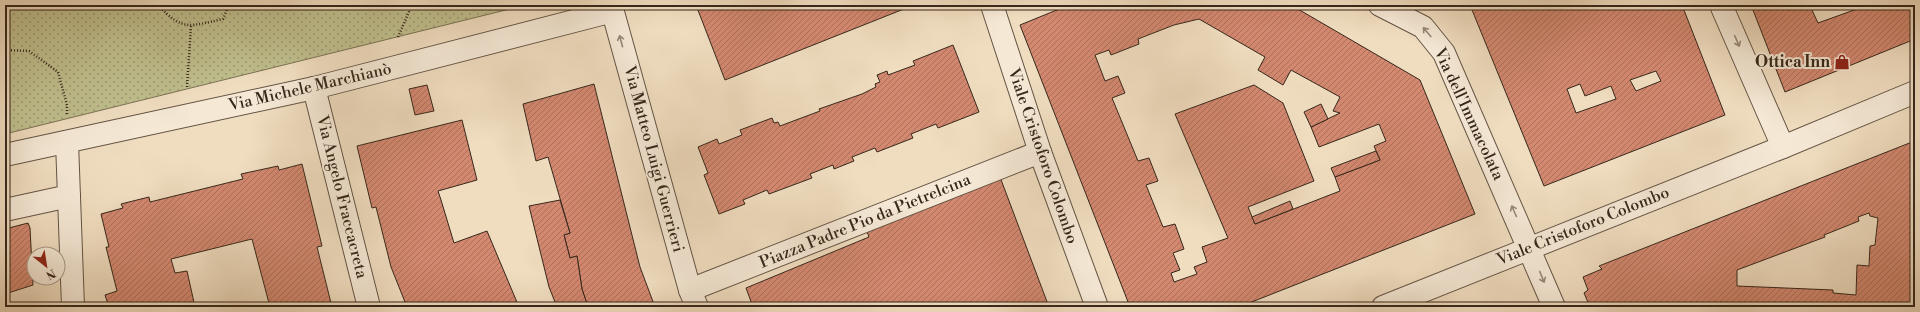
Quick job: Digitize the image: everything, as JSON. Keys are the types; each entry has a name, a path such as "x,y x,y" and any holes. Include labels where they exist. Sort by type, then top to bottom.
{"street":[{"name":"Viale Cristoforo Colombo","path":"992,5 1040,152 1097,307"},
{"name":"Via dell'Immacolata","path":"1380,5 1409,11 1444,53 1530,247 1554,307"},
{"path":"1721,5 1783,147"},
{"name":"Via Michele Marchianò","path":"5,155 314,88 612,8"},
{"name":"Via Matteo Luigi Guerrieri","path":"612,8 693,299"},
{"name":"Via Angelo Fraccacreta","path":"314,88 369,307"},
{"name":"Viale Cristoforo Colombo","path":"1383,307 1783,147 1915,92"},
{"path":"67,142 74,307"},
{"name":"Piazza Padre Pio da Pietrelcina","path":"693,299 1040,152"},
{"path":"5,210 69,196"}],"path":[{"path":"158,5 172,20 191,26 223,18 229,5"},
{"path":"189,115 186,77 191,26"},
{"path":"5,50 29,51 58,72 67,105 67,142"}],"shaded area":[{"path":"5,5 526,5 5,134"}],"building":[{"path":"696,5 914,5 725,80"},
{"path":"1069,5 1291,5 1420,80 1475,214 1239,307 1130,307 1020,25","holes":["1199,19 1265,57 1258,70 1283,85 1291,70 1340,97 1333,111 1340,113 1311,127 1319,147 1379,124 1386,141 1374,146 1380,160 1335,177 1340,191 1255,224 1248,207 1314,181 1283,103 1254,85 1175,114 1228,238 1202,247 1207,262 1194,267 1197,274 1174,282 1171,273 1180,270 1173,253 1184,249 1175,224 1163,227 1146,185 1158,181 1149,158 1138,161 1112,98 1125,93 1118,76 1105,81 1095,55 1109,50 1111,55 1139,44 1138,39 1174,25"]},
{"path":"1470,5 1682,5 1725,115 1544,186","holes":["1656,71 1661,81 1636,91 1630,80","1580,84 1585,96 1611,86 1616,99 1576,113 1567,89"]},
{"path":"1751,5 1815,5 1811,8 1818,23 1868,5 1915,5 1915,39 1785,92"},
{"path":"953,45 979,112 938,128 936,124 911,134 913,138 877,152 875,148 852,157 854,161 834,169 833,165 810,174 812,178 769,194 767,190 743,200 745,204 719,214 704,175 708,173 698,147 717,139 719,144 742,135 740,130 772,118 774,123 778,122 780,126 820,111 819,109 862,94 876,87 875,84 880,82 877,75 887,71 888,75 915,65 913,61"},
{"path":"594,84 640,267 655,307 588,307 582,289 577,256 570,258 564,235 570,233 548,157 536,161 523,104"},
{"path":"427,85 434,111 415,115 409,89"},
{"path":"1321,104 1328,119 1311,127 1304,112"},
{"path":"462,120 477,180 438,191 454,243 487,231 519,307 407,307 391,267 376,207 372,208 357,146"},
{"path":"1912,142 1915,144 1915,307 1590,307 1584,293 1588,290 1583,277 1602,269 1599,266","holes":["1869,213 1870,216 1878,218 1875,245 1870,246 1869,266 1857,265 1856,295 1833,293 1833,290 1737,286 1737,270 1825,237 1824,235 1859,221 1858,217"]},
{"path":"1376,151 1380,160 1335,177 1331,168"},
{"path":"302,164 322,246 317,247 332,307 270,307 252,239 171,259 175,273 187,271 195,307 109,307 105,295 117,291 106,247 109,247 101,214 123,208 121,204 149,197 150,202 243,179 241,174 278,166 279,170"},
{"path":"1000,177 1049,307 753,307 746,288 869,237 866,229"},
{"path":"560,200 570,233 564,235 570,258 577,256 582,289 588,307 557,307 549,287 529,206"},
{"path":"1290,201 1293,209 1255,224 1252,217"},
{"path":"28,223 30,228 31,246 26,246 26,286 30,286 5,294 5,229"}],"place":[{"name":"Ottica Inn","path":"1842,62"}]}
